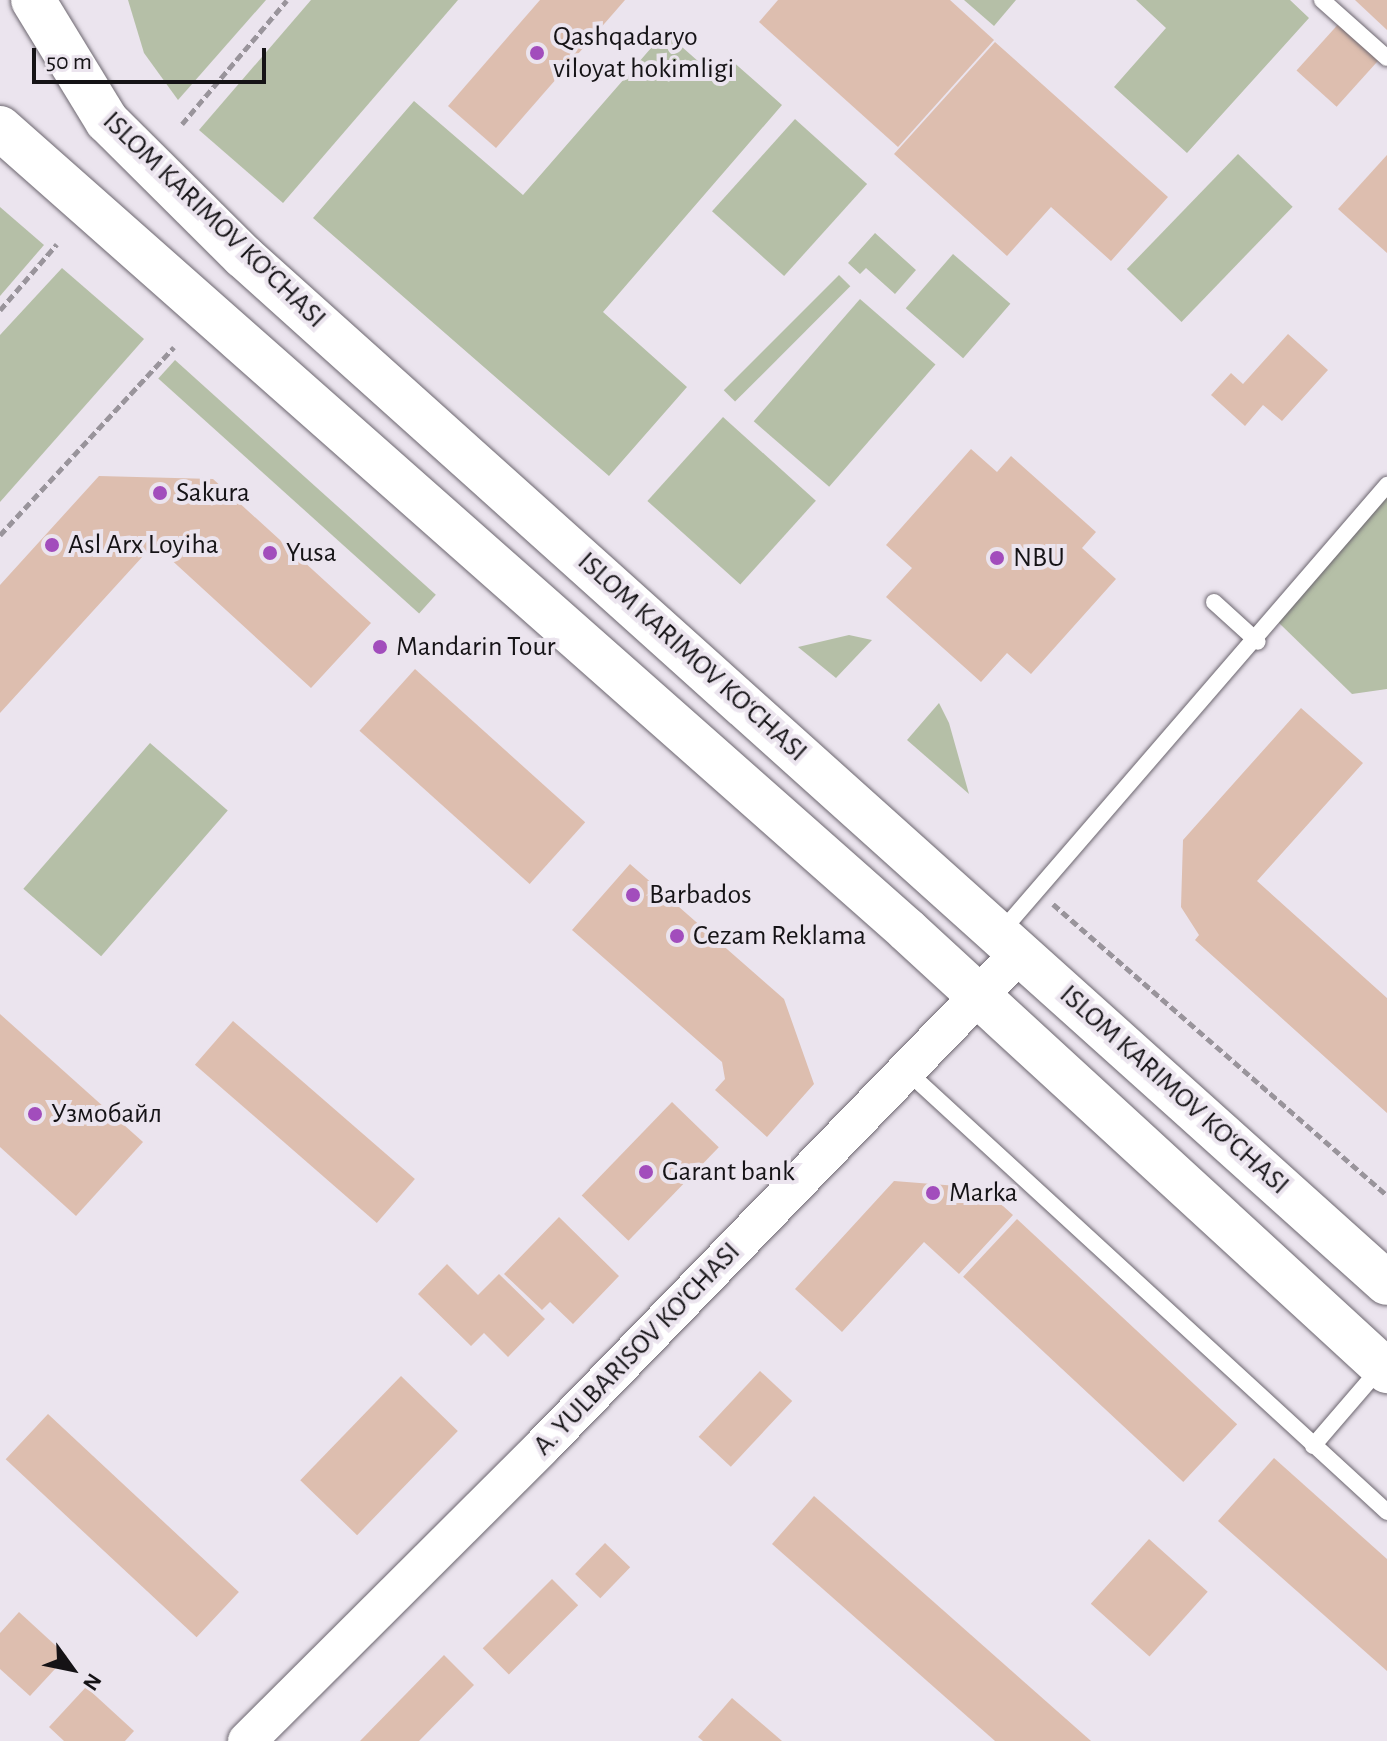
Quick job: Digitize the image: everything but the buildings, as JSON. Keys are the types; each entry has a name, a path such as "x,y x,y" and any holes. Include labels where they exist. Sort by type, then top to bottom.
{"main road":[{"name":"ISLOM KARIMOV KO‘CHASI","path":"33,0 107,121 232,245 1387,1283"},
{"path":"0,128 60,176 980,998 1384,1369"}],"street":[{"name":"A. YULBARISOV KO'CHASI","path":"247,1741 909,1073 980,998 1011,943"}],"lane":[{"path":"1322,0 1387,58"},
{"path":"1011,943 1387,485"},
{"path":"1214,602 1257,641"},
{"path":"909,1073 1387,1512"},
{"path":"1313,1446 1384,1369"}],"path":[{"path":"182,124 287,0"},
{"path":"0,310 57,244"},
{"path":"0,535 174,347"},
{"path":"1044,896 1387,1195"}],"green space":[{"path":"128,0 266,0 178,100 144,53"},
{"path":"311,0 458,0 283,203 199,130"},
{"path":"964,0 1016,0 994,26"},
{"path":"1136,0 1290,0 1309,18 1187,153 1114,87 1166,28"},
{"path":"665,32 716,77 731,60 782,105 603,312 687,387 609,476 313,218 414,101 523,195"},
{"path":"795,119 867,184 784,276 712,211"},
{"path":"1238,154 1293,207 1182,322 1127,269"},
{"path":"0,207 44,245 0,296"},
{"path":"875,233 916,270 895,294 866,268 860,274 848,263"},
{"path":"953,254 1010,304 963,358 906,308"},
{"path":"62,268 144,339 0,502 0,335"},
{"path":"839,275 850,286 735,402 724,390"},
{"path":"860,299 935,365 829,487 754,421"},
{"path":"175,360 436,595 419,613 158,379"},
{"path":"723,417 816,501 740,585 647,501"},
{"path":"1387,494 1387,689 1352,694 1278,622"},
{"path":"849,635 872,640 836,678 798,647"},
{"path":"939,703 949,723 969,794 907,740"},
{"path":"150,743 228,811 101,956 23,889"}],"place":[{"name":"Qashqadaryo viloyat hokimligi","path":"537,53"},
{"name":"Sakura","path":"160,493"},
{"name":"Asl Arx Loyiha","path":"52,545"},
{"name":"Yusa","path":"270,553"},
{"name":"NBU","path":"997,558"},
{"name":"Mandarin Tour","path":"380,647"},
{"name":"Barbados","path":"633,895"},
{"name":"Cezam Reklama","path":"677,936"},
{"name":"Узмобайл","path":"35,1114"},
{"name":"Garant bank","path":"646,1172"},
{"name":"Marka","path":"933,1193"}]}
